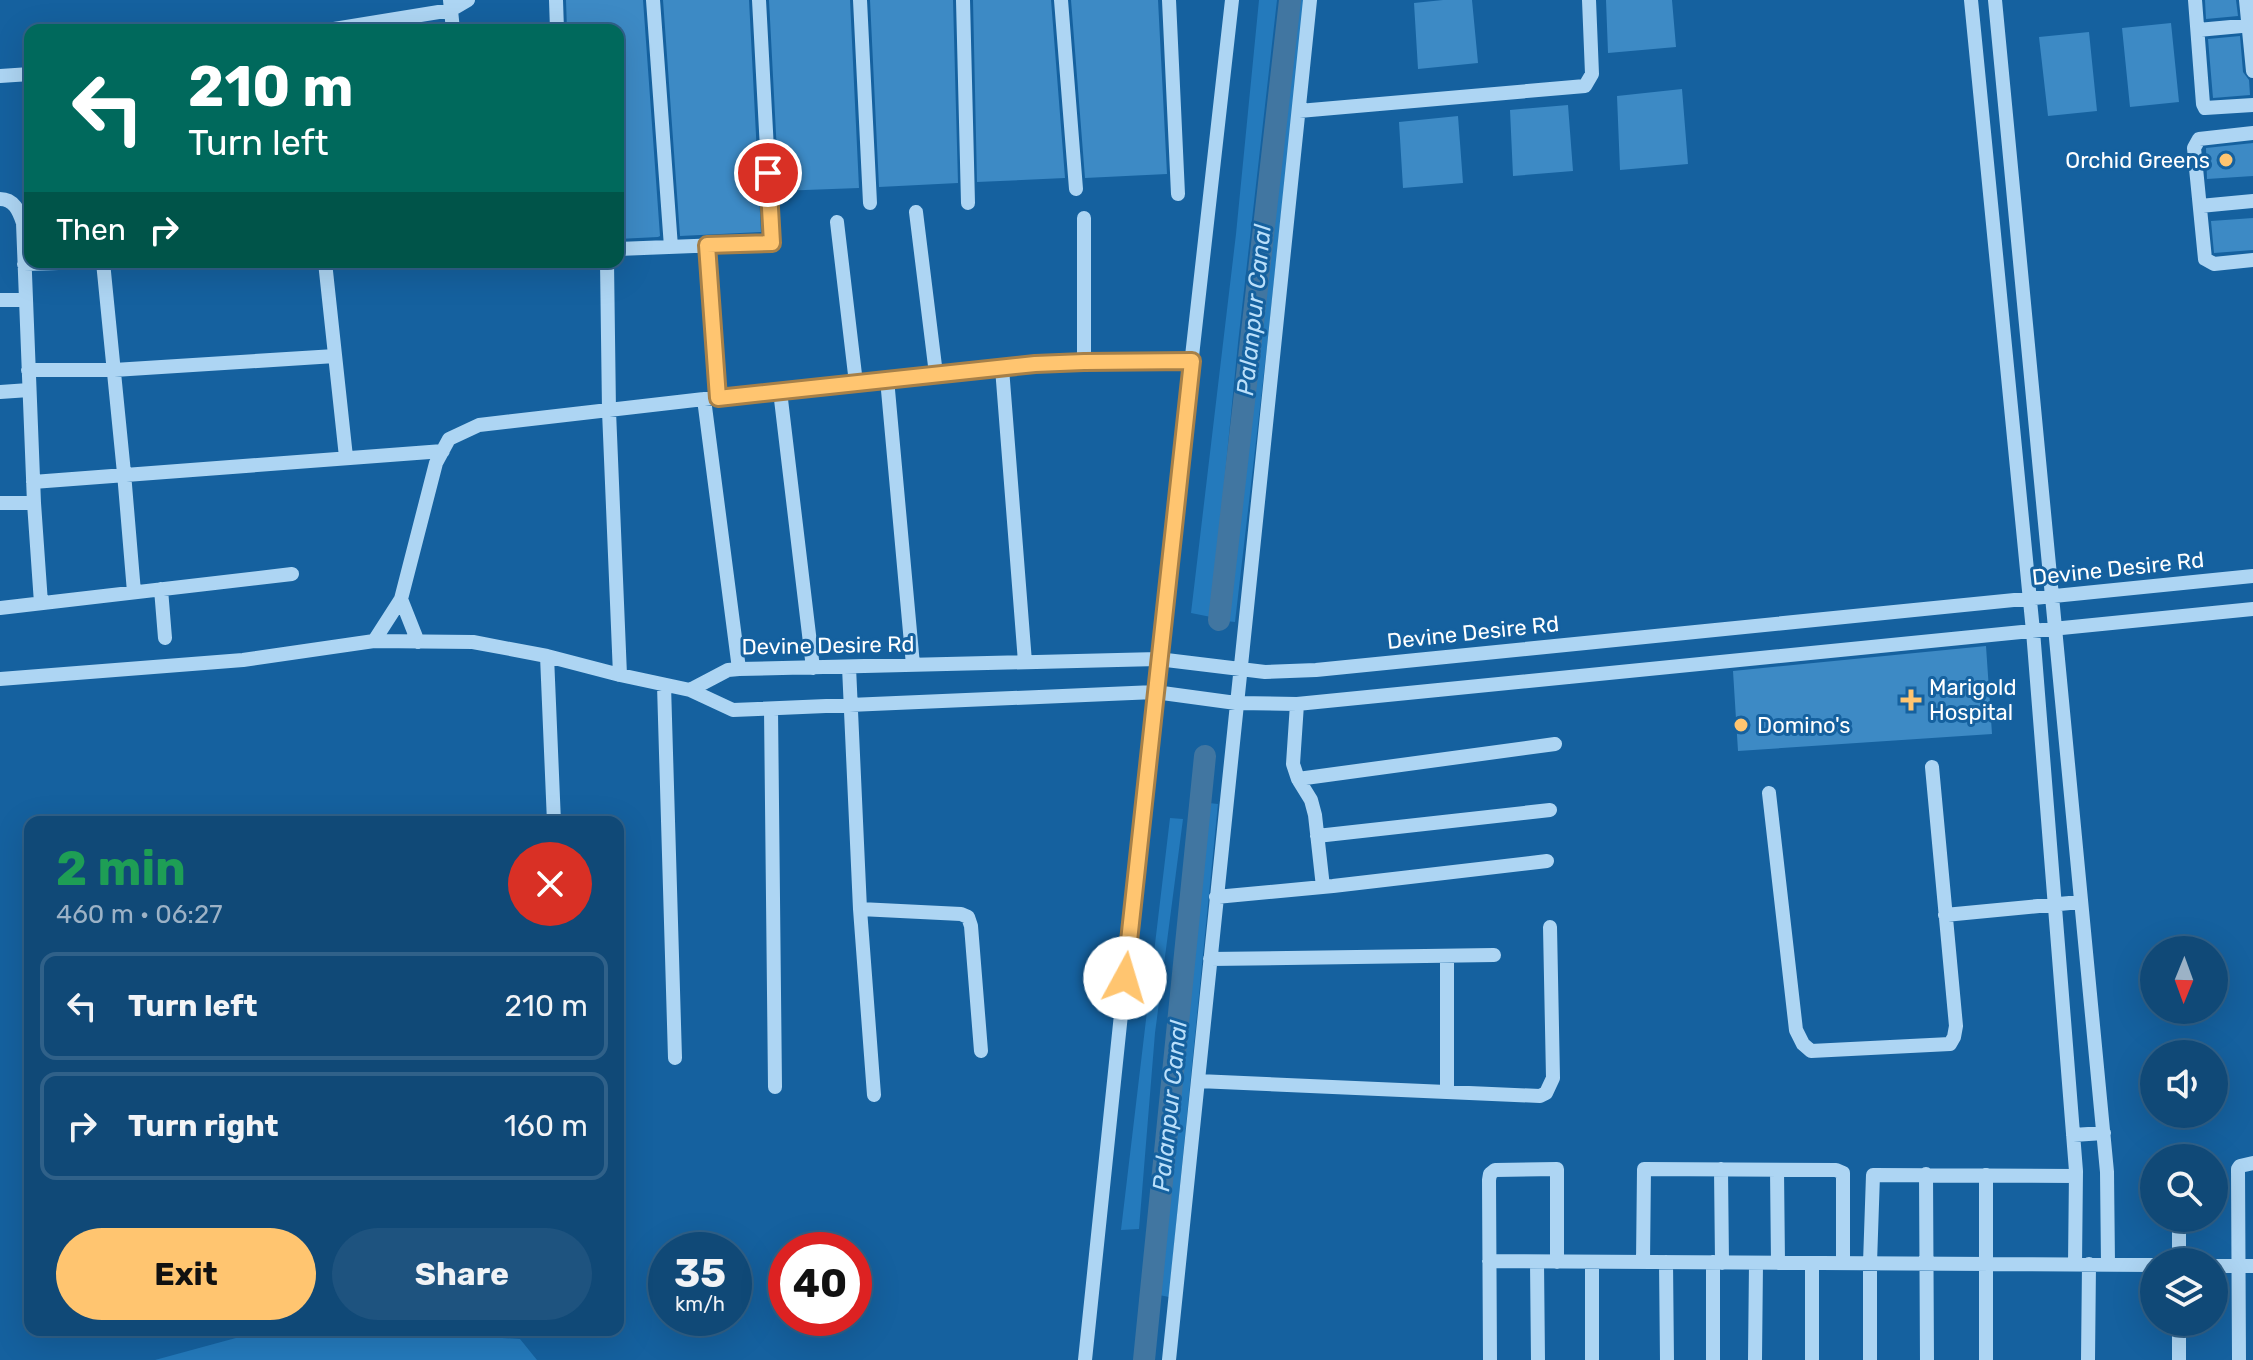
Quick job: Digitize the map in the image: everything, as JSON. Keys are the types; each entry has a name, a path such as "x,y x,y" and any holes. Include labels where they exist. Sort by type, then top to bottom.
{"street":[{"path":"357,24 468,0"},
{"path":"556,0 557,24"},
{"path":"653,0 671,247"},
{"path":"624,249 772,243 759,0"},
{"path":"860,0 870,203"},
{"path":"963,0 968,203"},
{"path":"1061,0 1076,189"},
{"path":"1169,0 1178,194"},
{"path":"1085,1360 1158,659 1232,0"},
{"path":"1169,1360 1310,0"},
{"path":"1299,111 1585,86 1592,74 1589,0"},
{"path":"1971,0 2033,631 2088,1360"},
{"path":"1995,0 2104,1133 2108,1264"},
{"path":"2195,0 2205,108 2253,105"},
{"path":"2246,0 2251,25 2253,71"},
{"path":"2198,30 2251,25"},
{"path":"0,76 24,74"},
{"path":"1980,96 2004,94"},
{"path":"2253,133 2203,138 2196,141 2194,148 2207,261 2214,264 2253,260"},
{"path":"0,199 6,199 19,210 23,223 24,264"},
{"path":"2200,206 2253,201"},
{"path":"916,212 936,374"},
{"path":"1084,218 1084,362"},
{"path":"837,222 856,383"},
{"path":"707,245 711,398 739,669"},
{"path":"24,268 41,603"},
{"path":"104,268 134,592"},
{"path":"326,268 346,457"},
{"path":"607,268 609,411 620,675"},
{"path":"1997,271 2021,269"},
{"path":"0,300 26,300"},
{"path":"28,370 114,370 335,356"},
{"path":"374,641 401,599 436,463 449,439 479,425 1002,368 1084,362 1192,361"},
{"path":"1002,368 1025,662"},
{"path":"887,379 913,665"},
{"path":"0,392 29,390"},
{"path":"780,391 813,668"},
{"path":"2014,437 2036,435"},
{"path":"33,482 443,451"},
{"path":"0,503 34,503"},
{"path":"0,608 292,574"},
{"name":"Devine Desire Rd","path":"690,690 728,670 739,669 1158,659 1265,672 1316,670 2253,576"},
{"path":"161,589 165,638"},
{"path":"401,599 418,642"},
{"path":"0,679 243,660 374,641 473,642 690,690 733,710 1155,692 1236,703 1297,704 2253,609"},
{"path":"547,656 554,816"},
{"path":"849,667 860,909 874,1095"},
{"path":"664,685 675,1058"},
{"path":"1297,704 1293,764 1311,800 1323,887"},
{"path":"771,709 775,1087"},
{"path":"1298,779 1555,744"},
{"path":"2042,748 2065,745"},
{"path":"1769,793 1796,1030 1803,1044 1811,1051 1950,1044 1956,1026 1932,767"},
{"path":"1317,836 1550,810"},
{"path":"1216,897 1547,861"},
{"path":"1945,915 2080,902"},
{"path":"860,909 961,914 968,917 981,1051"},
{"path":"1198,1081 1540,1096 1546,1093 1553,1078 1550,927"},
{"path":"1210,959 1494,955"},
{"path":"1447,956 1447,1092"},
{"path":"2073,1135 2104,1133"},
{"path":"2239,1360 2246,1266 2238,1169 2245,1163 2253,1163"},
{"path":"1490,1360 1490,1174 1501,1169 1557,1169 1557,1262"},
{"path":"1643,1262 1644,1169 1721,1169 1836,1170 1843,1173 1843,1263"},
{"path":"1713,1360 1721,1169"},
{"path":"1777,1170 1778,1263"},
{"path":"1926,1174 1927,1360"},
{"path":"1870,1360 1873,1175 2076,1176"},
{"path":"1986,1175 1986,1360"},
{"path":"1489,1261 2140,1265"},
{"path":"1537,1262 1538,1360"},
{"path":"1592,1262 1592,1360"},
{"path":"1666,1262 1667,1360"},
{"path":"1755,1360 1756,1263"},
{"path":"1812,1263 1812,1360"},
{"path":"2179,1336 2179,1360"}],"shaded area":[{"path":"1259,0 1277,0 1211,617 1191,613 1236,234"},
{"path":"1297,0 1304,0 1235,622 1226,621 1248,452"},
{"path":"1209,803 1218,804 1169,1297 1159,1295"},
{"path":"1170,818 1183,819 1155,1033 1139,1229 1121,1230"},
{"path":"243,1336 472,1336 520,1339 537,1360 155,1360"}],"building":[{"path":"566,0 643,0 658,237 624,239 624,24 567,24"},
{"path":"663,0 749,0 761,232 680,236"},
{"path":"769,0 850,0 859,188 779,191"},
{"path":"870,0 953,0 958,183 879,187"},
{"path":"973,0 1051,0 1065,178 977,182"},
{"path":"1071,0 1158,0 1167,174 1085,178"},
{"path":"1472,0 1478,63 1418,69 1414,3"},
{"path":"1606,0 1672,0 1676,47 1608,53"},
{"path":"2205,0 2236,0 2238,16 2206,19"},
{"path":"2171,23 2179,102 2130,107 2122,28"},
{"path":"2089,32 2097,111 2048,116 2039,37"},
{"path":"2240,36 2243,72 2249,80 2250,95 2213,98 2208,39"},
{"path":"1682,89 1688,164 1620,170 1617,96"},
{"path":"1568,105 1573,171 1513,176 1510,110"},
{"path":"1458,116 1463,183 1403,188 1399,122"},
{"name":"Orchid Greens","path":"2253,143 2253,176 2207,179 2206,148"},
{"name":"Orchid Greens","path":"2253,218 2253,250 2214,253 2211,221"},
{"path":"1986,646 1992,734 1738,751 1733,671"}],"waterway":[{"name":"Palanpur Canal","path":"1219,620 1290,0"},
{"name":"Palanpur Canal","path":"1144,1360 1205,756"}],"place":[{"name":"Orchid Greens","path":"2226,160"},
{"name":"Marigold Hospital","path":"1911,700"},
{"name":"Domino's","path":"1741,725"}],"route":[{"path":"768,173 772,243 707,245 718,398 1035,364 1192,361 1125,978"}]}
